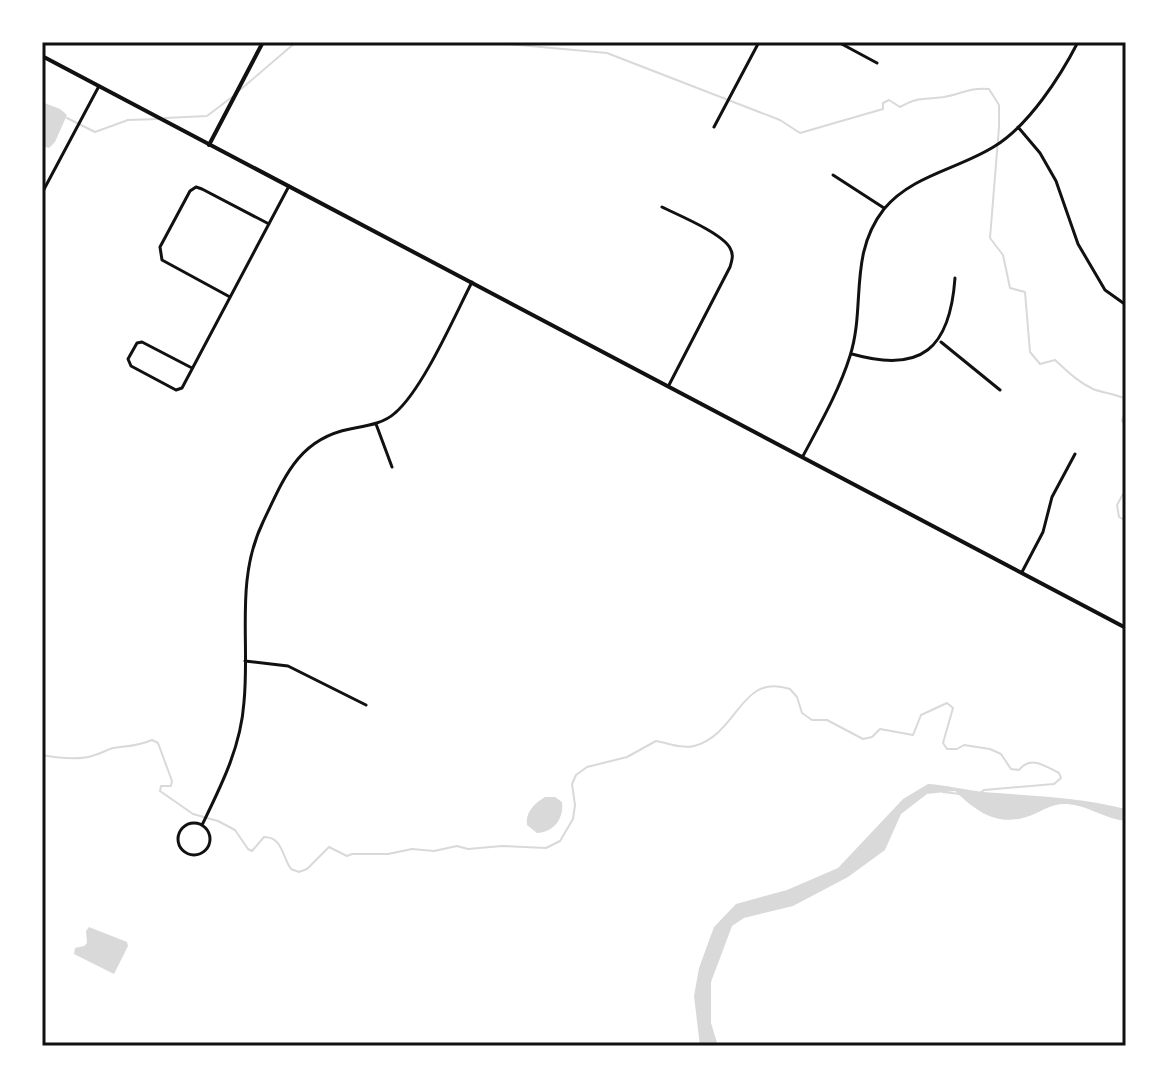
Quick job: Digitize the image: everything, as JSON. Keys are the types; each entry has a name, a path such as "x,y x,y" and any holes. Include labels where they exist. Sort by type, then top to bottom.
{"main road":[{"path":"209,145 263,42"},
{"path":"42,56 1126,628"}],"street":[{"path":"714,127 759,42"},
{"path":"838,42 877,63"},
{"path":"803,456 832,401 851,354 864,248 871,230 885,209 905,189 996,146 1026,118 1065,68 1078,42"},
{"path":"42,193 99,86"},
{"path":"1017,126 1040,153 1056,181 1078,244 1098,279 1105,290 1126,305"},
{"path":"833,175 885,209"},
{"path":"192,368 142,342 137,343 128,359 131,366 176,390 182,388 289,186"},
{"path":"230,297 162,260 160,247 190,191 196,187 269,224"},
{"path":"662,207 721,238 733,256 669,385"},
{"path":"851,354 877,361 911,360 940,341 953,306 955,278"},
{"path":"203,823 231,764 239,738 244,703 245,583 261,525 301,453 323,436 376,424 394,415 412,395 472,282"},
{"path":"940,341 1000,390"},
{"path":"376,424 392,467"},
{"path":"1022,572 1043,532 1052,497 1075,454"},
{"path":"245,661 288,666 366,705"},
{"path":"192,823 203,823 209,831 211,842 207,850 199,855 185,853 178,841 179,833 192,823"}],"shaded area":[{"path":"42,102 67,115 49,148 42,146"},
{"path":"928,784 1108,805 1126,809 1126,821 1067,804 1020,819 999,819 981,812 955,791 927,794 901,814 885,850 848,877 793,906 744,918 732,926 711,982 711,1023 718,1046 700,1046 694,996 699,968 714,927 736,904 787,890 838,868 903,799"},
{"path":"545,797 555,797 562,802 561,814 557,824 537,833 527,825 528,816 534,805"},
{"path":"89,927 127,942 128,946 114,974 74,954 75,948 87,943 86,931"}],"waterway":[{"path":"240,90 296,42"},
{"path":"486,42 607,53 780,120 800,133 883,109 883,103 889,100 900,107 917,100 989,89 999,105 990,238 1003,255 1010,288 1025,292 1030,352 1040,364 1055,360 1093,389 1126,399"},
{"path":"165,118 207,116 232,97"},
{"path":"67,118 95,132 128,120 158,119"},
{"path":"1126,408 1122,421 1126,426"},
{"path":"1126,495 1123,494 1117,505 1119,517 1126,521"},
{"path":"42,755 82,758 152,740 158,743 172,781 171,786 161,786 160,791 193,814 235,830 252,851 264,837 275,840 291,869 299,872 307,869 329,847 347,856 388,854 412,849 434,851 457,846 468,849 502,846 546,848 560,841 573,819 572,784 576,775 587,767 627,757 656,741 694,746 721,730 750,696 760,689 773,686 790,689 797,697 802,713 812,720 827,720 863,739 872,737 880,729 913,735 921,715 947,703 953,708 943,743 947,749 964,745 990,749 1001,754 1011,769 1019,770 1028,763 1038,763 1059,773 1061,778 1054,784 984,790 980,793"},
{"path":"943,792 960,794"}]}
